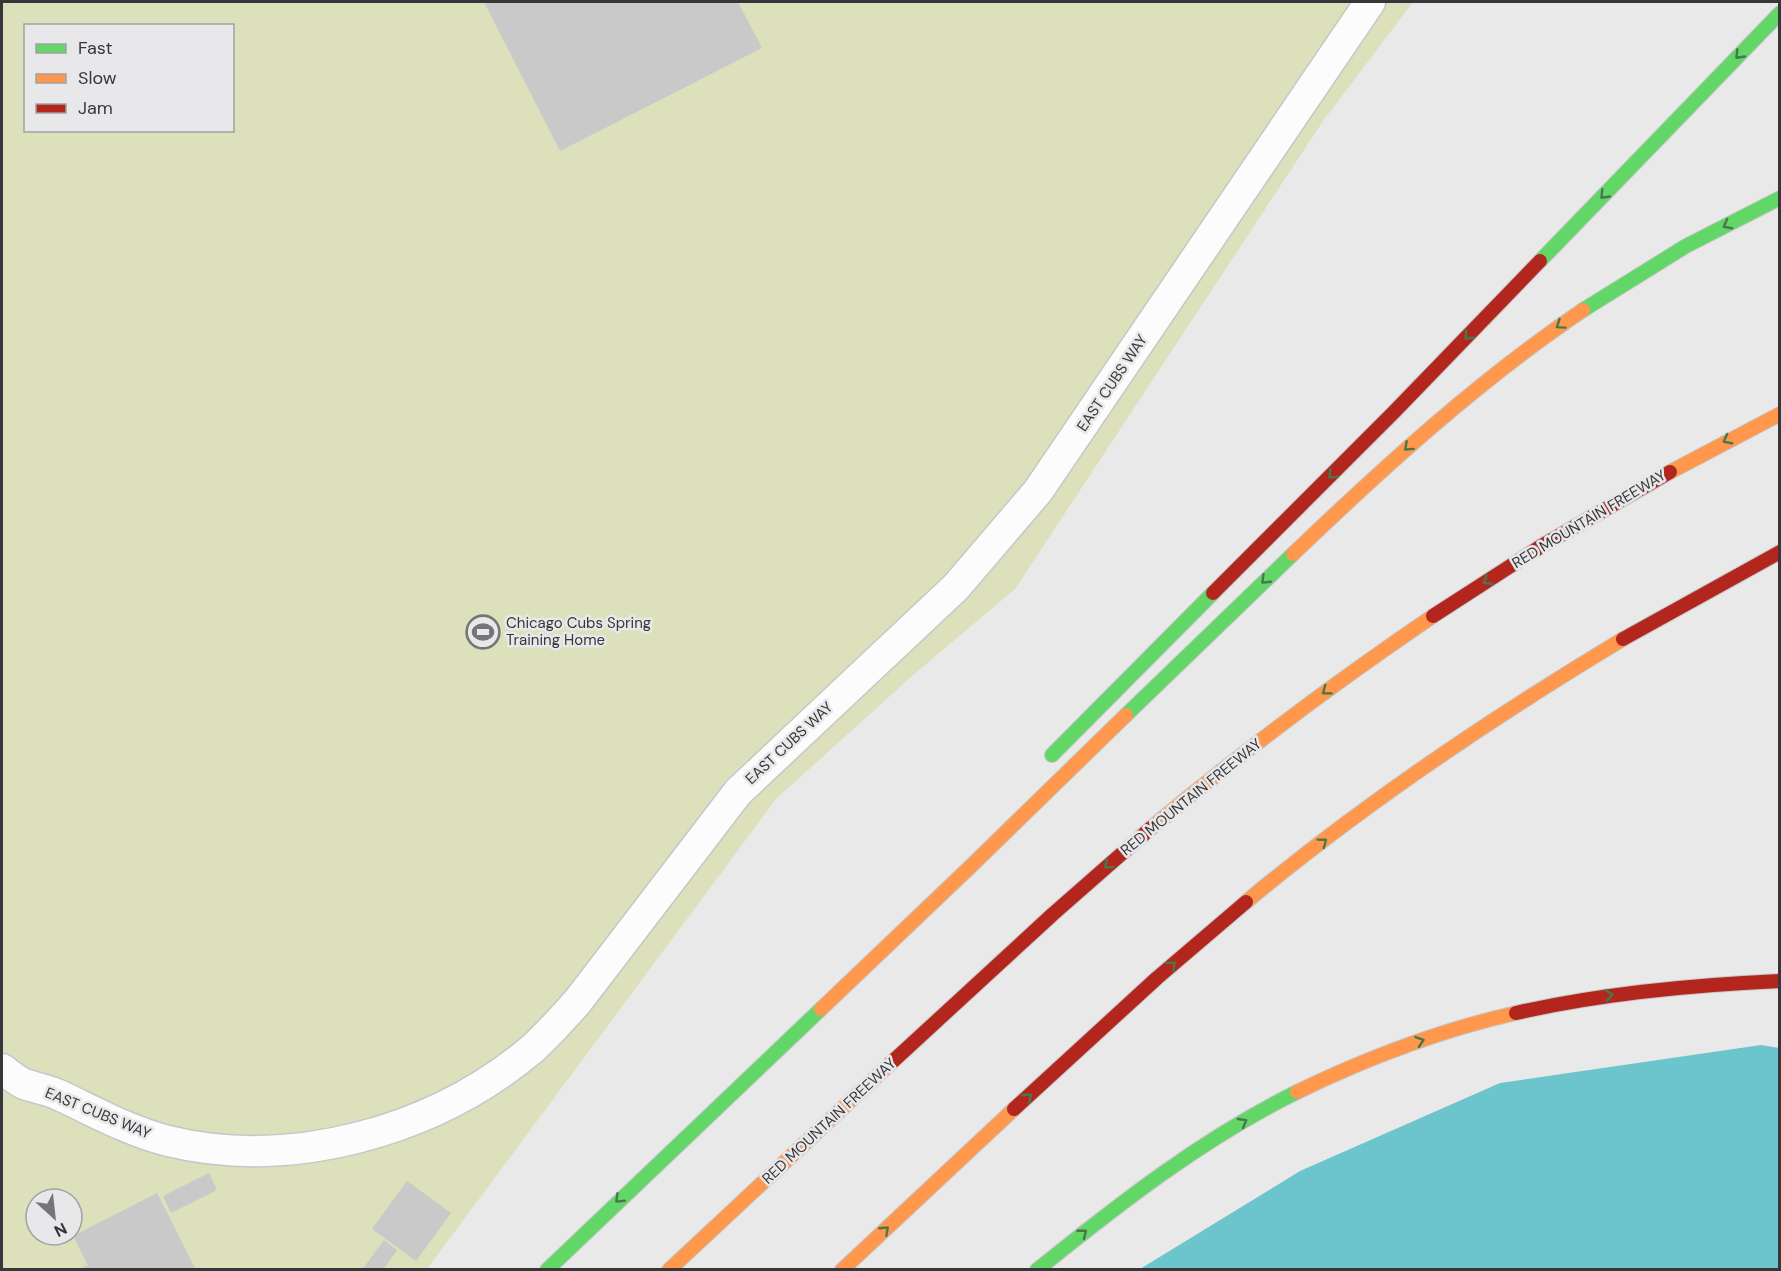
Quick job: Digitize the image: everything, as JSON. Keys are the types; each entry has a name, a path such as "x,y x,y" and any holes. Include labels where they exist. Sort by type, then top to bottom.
{"highway":[{"path":"1041,767 1411,395 1779,13"},
{"path":"547,1269 661,1158 909,926 1342,506 1449,411 1541,339 1590,305 1698,241 1779,198"},
{"name":"RED MOUNTAIN FREEWAY","path":"669,1269 1091,879 1262,738 1442,609 1535,549 1728,439 1779,414"},
{"path":"842,1269 1115,1016 1268,883 1447,752 1543,688 1647,625 1779,552"},
{"path":"661,1158 832,979"},
{"path":"1037,1269 1118,1206 1199,1148 1246,1119 1344,1071 1449,1031 1551,1004 1663,988 1779,981"},
{"path":"1708,985 1779,987"}],"street":[{"name":"EAST CUBS WAY","path":"8,1079 57,1094 142,1133 169,1141 239,1150 279,1149 348,1140 414,1119 444,1107 476,1089 531,1050 555,1028 578,1001 738,792 956,587 1038,491 1370,2"}],"green space":[{"name":"Chicago Cubs Spring Training Home","path":"2,2 1413,2 1323,121 1015,589 912,676 776,799 427,1269 2,1270"}],"water":[{"path":"1761,1045 1779,1048 1779,1269 1140,1269 1300,1171 1500,1083"}],"building":[{"path":"484,2 738,2 762,48 560,151"},
{"path":"209,1173 217,1190 171,1213 163,1196"},
{"path":"407,1181 451,1213 416,1261 372,1229"},
{"path":"157,1193 196,1270 78,1270 88,1265 79,1247 84,1247 84,1230"},
{"path":"384,1240 397,1250 383,1270 362,1270"}],"traffic: fast":[{"path":"1540,261 1780,13"},
{"path":"1583,310 1686,246 1780,198"},
{"path":"1126,715 1293,554"},
{"path":"1052,755 1213,593"},
{"path":"547,1270 821,1009"},
{"path":"1037,1270 1162,1174 1228,1130 1297,1092"}],"traffic: slow":[{"path":"1293,554 1362,489 1469,395 1583,310"},
{"path":"1670,472 1780,414"},
{"path":"1151,828 1290,718 1433,616"},
{"path":"1246,902 1336,831 1429,763 1623,639"},
{"path":"821,1009 1126,715"},
{"path":"1297,1092 1405,1046 1516,1013"},
{"path":"669,1270 891,1063"},
{"path":"842,1270 1014,1109"}],"traffic: jam":[{"path":"1213,593 1394,412 1540,261"},
{"path":"1433,616 1543,545 1670,472"},
{"path":"1623,639 1780,552"},
{"path":"891,1063 1053,914 1151,828"},
{"path":"1014,1109 1157,978 1246,902"},
{"path":"1516,1013 1581,1000 1647,991 1780,981"}],"place":[{"name":"Chicago Cubs Spring Training Home","path":"483,632"}]}
